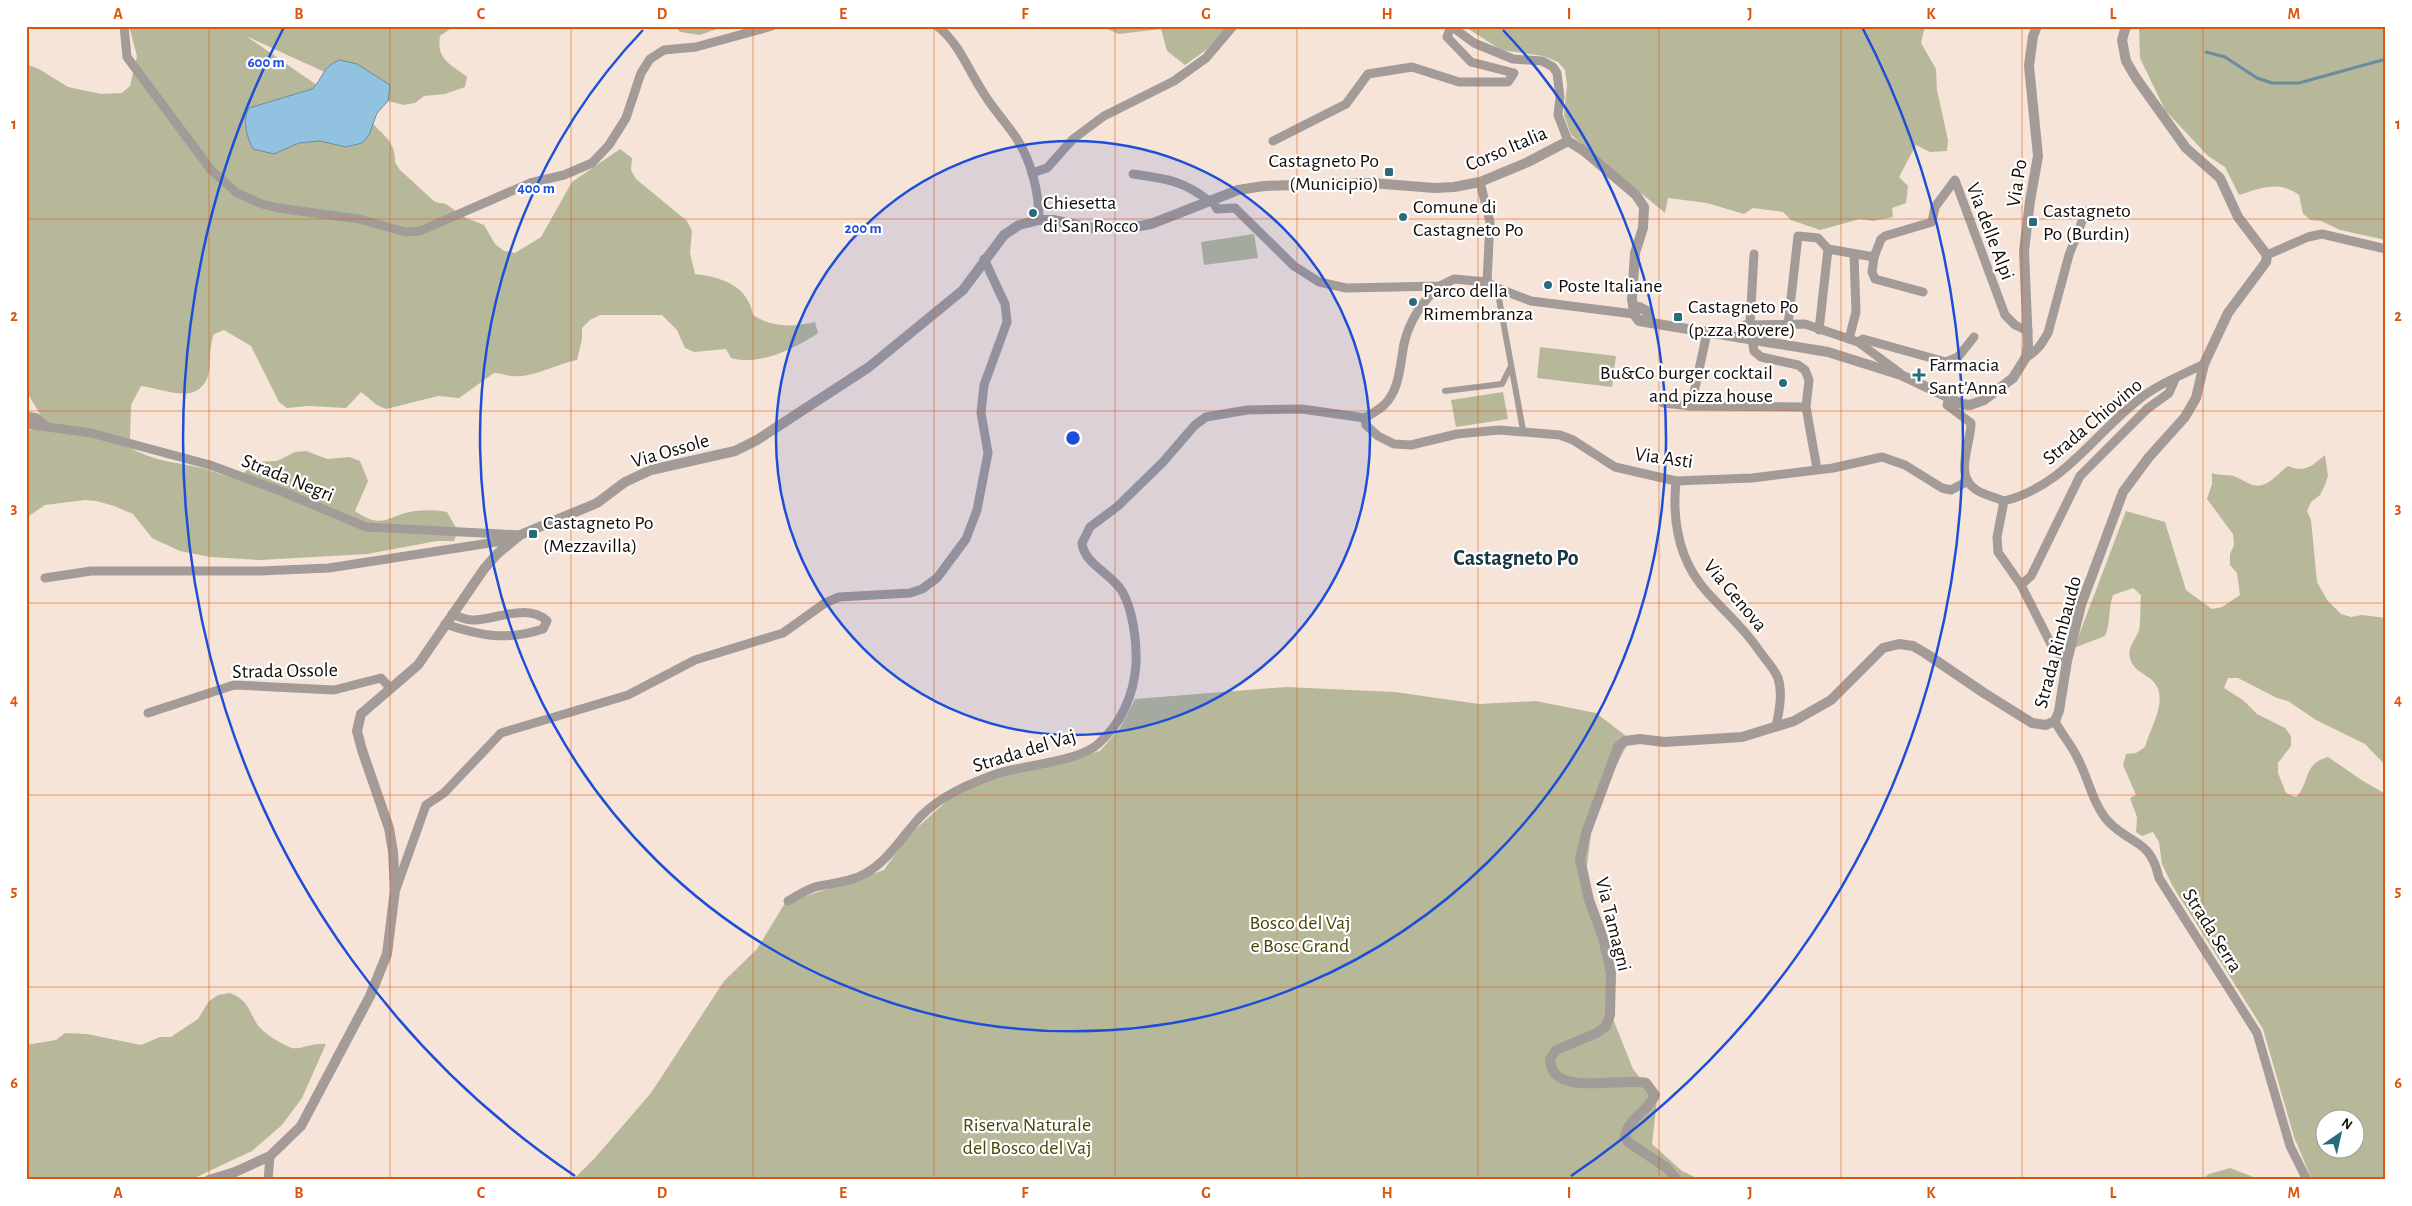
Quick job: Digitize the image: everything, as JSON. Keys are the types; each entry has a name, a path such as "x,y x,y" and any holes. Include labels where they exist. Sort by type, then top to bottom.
{"street":[{"path":"124,26 127,57 211,170 237,193 262,204 278,208 359,219 405,232 420,231 530,183 564,175 592,163 619,130 645,66 650,59 664,50 696,47 772,26"},
{"path":"937,26 954,43 990,105 1017,139 1032,173 1039,201 1039,220"},
{"path":"1032,173 1047,168 1073,139 1104,116 1174,80 1206,58 1233,26"},
{"path":"1273,141 1346,104 1368,74 1412,67 1458,82 1508,82 1514,73 1471,62 1447,37 1451,26 1482,46 1513,59 1542,61 1553,67 1557,73 1560,97 1558,115 1568,141"},
{"name":"Via Po","path":"2027,352 2028,330 2024,251 2038,156 2030,66 2033,36 2037,26"},
{"path":"2126,26 2122,40 2126,61 2136,78 2186,148 2220,178 2238,217 2267,255 2308,237 2322,234 2386,249"},
{"name":"Corso Italia","path":"1039,220 1071,223 1091,228 1134,227 1151,224 1238,190 1264,186 1371,183 1434,188 1480,182 1528,162 1568,141 1584,151 1642,202 1646,214 1635,253 1634,291 1640,313"},
{"path":"1133,174 1174,180 1197,191 1210,200 1216,208 1236,208 1294,266 1319,282 1346,288 1440,286"},
{"name":"Via delle Alpi","path":"1874,258 1881,240 1885,236 1932,222 1935,207 1955,180 2005,315 2015,325 2028,330"},
{"path":"1480,182 1490,222 1487,282"},
{"path":"1365,418 1384,405 1392,394 1399,376 1404,342 1414,318 1426,298 1440,286 1454,280 1487,282 1497,288 1531,300 1640,313 1668,325 1828,352 1901,375 1962,404 1978,404 2013,378 2027,352 2033,354 2048,333 2069,254 2086,211"},
{"name":"Via Ossole","path":"209,1180 235,1172 270,1156 294,1134 307,1116 370,996 387,954 395,890 389,828 357,731 361,714 418,665 484,569 509,543 520,535 596,503 625,482 651,470 735,451 757,440 869,366 963,290 984,259 1004,235 1019,225 1039,220"},
{"path":"1788,325 1798,236 1818,238 1828,249 1874,258 1872,272 1875,279 1923,292"},
{"path":"1819,330 1828,249"},
{"path":"1750,323 1754,254"},
{"path":"1853,340 1856,312 1854,254"},
{"name":"Strada Rimbaudo","path":"1776,727 1794,721 1831,700 1884,648 1899,644 1913,646 1926,652 1984,693 2032,723 2046,725 2055,721 2059,711 2067,661 2081,605 2123,492 2149,457 2185,417 2196,398 2204,364 2228,313 2258,274 2266,262 2267,255"},
{"path":"395,890 426,805 444,794 501,733 628,695 695,660 783,633 825,603 840,597 910,593 922,589 937,578 966,539 977,510 988,454 981,413 984,385 1007,322 1005,304 984,259"},
{"path":"1497,288 1523,430"},
{"path":"1741,338 1745,325 1750,323 1805,324 1853,340 1901,375"},
{"path":"1691,406 1707,333"},
{"path":"1853,340 1863,338 1946,362 1958,357 1974,337"},
{"path":"1752,340 1754,351 1761,357 1798,365 1804,370 1809,380 1806,407 1817,469"},
{"name":"Strada Chiovino","path":"2004,501 2031,492 2074,462 2136,401 2204,364"},
{"path":"1445,391 1502,384 1511,366"},
{"name":"Strada Chiovino","path":"2021,586 2031,576 2080,476 2147,409 2169,393 2175,379"},
{"path":"1949,398 1946,405 1971,423 1964,470 1968,481 1975,489 2004,501 1997,536 1998,552 2021,586 2053,648 2067,661"},
{"path":"1663,403 1691,406 1806,407"},
{"name":"Strada del Vaj","path":"788,900 815,887 834,884 866,873 881,861 922,815 940,800 958,789 1007,770 1083,752 1097,745 1117,723 1131,695 1136,663 1128,605 1121,590 1106,573 1086,557 1082,543 1090,527 1118,506 1163,462 1195,425 1206,417 1247,410 1302,409 1365,418"},
{"name":"Strada Negri","path":"26,416 37,418 47,426"},
{"name":"Via Asti","path":"1365,418 1366,425 1378,436 1394,444 1411,445 1457,434 1499,430 1523,430 1569,438 1615,467 1676,481 1752,478 1834,468 1882,457 1904,465 1942,488 1951,490 1968,481"},
{"name":"Strada Negri","path":"26,424 91,433 210,465 283,492 366,527 520,535"},
{"name":"Via Genova","path":"1676,481 1673,506 1675,526 1687,562 1705,590 1752,640 1778,678 1781,704 1776,727"},
{"path":"45,578 91,571 260,571 329,568 496,542 509,543"},
{"path":"445,624 496,637 543,629 547,621 541,615 535,614 513,614 476,620 467,620 452,614"},
{"name":"Strada Ossole","path":"148,713 234,685 334,690 381,678 390,688"},
{"name":"Strada Serra","path":"2055,721 2077,756 2096,802 2106,819 2119,831 2142,843 2149,852 2159,878 2257,1033 2290,1146 2307,1180"},
{"name":"Via Tamagni","path":"1677,1180 1668,1168 1628,1142 1625,1136 1631,1121 1642,1112 1655,1095 1646,1083 1619,1082 1594,1084 1574,1082 1561,1078 1553,1072 1550,1060 1556,1050 1597,1033 1606,1026 1610,1015 1611,973 1603,938 1589,900 1580,858 1586,833 1609,768 1618,747 1625,741 1640,739 1664,742 1742,737 1776,727"},
{"path":"268,1180 270,1156"}],"green space":[{"path":"129,26 404,26 428,28 430,26 454,26 440,36 440,51 450,65 467,77 465,87 445,94 424,96 415,103 404,105 388,101 246,36 373,124 392,145 395,162 400,170 435,202 446,204 464,217 484,225 495,244 504,251 515,253 541,237 572,182 620,149 632,158 631,170 636,179 687,221 692,231 690,253 695,274 724,281 740,290 746,297 753,315 760,319 783,325 815,322 818,333 788,350 765,358 742,360 731,358 726,349 694,352 685,348 677,330 662,315 600,315 590,320 582,328 582,339 577,360 529,375 511,376 494,373 459,398 438,396 386,409 377,405 361,392 346,408 308,406 287,408 279,402 251,346 224,330 214,334 208,376 203,385 196,391 179,393 141,386 131,405 130,438 132,449 160,460 232,476 244,473 254,462 277,461 295,452 306,451 327,459 349,457 360,461 368,481 355,511 365,517 379,521 415,511 447,512 458,531 454,541 437,541 367,554 260,560 210,557 180,551 152,538 133,514 96,501 85,500 45,505 26,518 26,431 31,430 40,414 26,391 26,64 39,69 68,87 101,94 122,93 130,86 137,56"},
{"path":"675,26 725,26 700,35 680,32"},
{"path":"1100,26 1229,26 1216,43 1185,65 1167,51 1161,29 1119,34"},
{"path":"1464,26 1925,26 1921,43 1936,69 1937,90 1948,140 1947,151 1930,152 1916,145 1899,177 1908,186 1906,203 1892,208 1893,217 1873,221 1860,219 1820,230 1791,220 1783,212 1753,208 1744,214 1707,203 1668,198 1665,213 1571,135 1564,115 1567,85 1565,70 1558,62 1543,56 1501,50"},
{"path":"2139,26 2386,26 2386,240 2340,230 2321,221 2311,220 2303,214 2299,195 2292,190 2270,187 2239,195 2225,167 2208,156 2165,110 2140,58"},
{"path":"1254,234 1258,258 1204,265 1201,242"},
{"path":"1540,347 1616,356 1612,387 1537,378"},
{"path":"1503,392 1508,419 1456,427 1451,400"},
{"path":"2325,455 2328,476 2320,495 2311,502 2307,511 2311,520 2317,582 2327,600 2341,614 2351,617 2362,615 2386,618 2386,766 2365,744 2316,720 2288,701 2277,698 2238,678 2228,678 2224,688 2243,700 2257,714 2285,728 2291,736 2291,746 2278,763 2278,773 2286,793 2296,797 2301,791 2314,764 2328,757 2386,794 2386,1180 2312,1180 2294,1137 2263,1029 2172,885 2162,864 2159,842 2153,832 2142,836 2136,832 2137,817 2130,798 2136,795 2123,765 2126,754 2136,753 2145,747 2160,701 2159,692 2155,684 2135,667 2129,654 2140,627 2141,595 2133,588 2113,595 2105,636 2074,648 2126,511 2165,522 2186,590 2212,609 2222,607 2240,595 2237,573 2230,565 2230,554 2234,545 2233,534 2207,499 2212,484 2212,473 2233,476 2256,486 2271,481 2288,466 2299,469 2312,465"},
{"name":"Bosco del Vaj e Bosc Grand","path":"1286,687 1395,692 1479,704 1536,701 1596,713 1630,739 1608,782 1592,826 1586,873 1595,913 1614,957 1613,1019 1633,1069 1657,1100 1652,1144 1682,1171 1701,1180 573,1180 594,1159 651,1093 724,981 757,949 785,903 884,870 909,835 957,792 1013,772 1100,751 1120,728 1135,699"},
{"path":"230,993 244,1002 260,1027 283,1044 295,1048 326,1044 302,1098 282,1125 252,1151 190,1180 26,1180 26,1045 56,1040 65,1033 87,1034 141,1045 160,1037 171,1037 198,1019 209,1001 218,995"},
{"path":"2230,1168 2251,1176 2254,1180 2201,1180 2209,1174"}],"water":[{"path":"340,60 357,64 390,85 388,101 377,113 369,135 362,143 346,147 320,141 299,143 274,154 253,149 246,129 246,118 249,108 312,89 326,69"}],"waterway":[{"path":"2206,52 2225,57 2257,78 2272,83 2299,83 2386,59"}],"place":[{"name":"Castagneto Po (Municipio)","path":"1389,172"},
{"name":"Chiesetta di San Rocco","path":"1033,213"},
{"name":"Comune di Castagneto Po","path":"1403,217"},
{"name":"Castagneto Po (Burdin)","path":"2033,222"},
{"name":"Poste Italiane","path":"1548,285"},
{"name":"Parco della Rimembranza","path":"1413,302"},
{"name":"Castagneto Po (p.zza Rovere)","path":"1678,317"},
{"name":"Farmacia Sant'Anna","path":"1919,375"},
{"name":"Bu&Co burger cocktail and pizza house","path":"1783,383"},
{"name":"Castagneto Po (Mezzavilla)","path":"533,534"}],"district":[{"name":"Castagneto Po","path":"1516,557"}],"park label":[{"name":"Riserva Naturale del Bosco del Vaj","path":"1027,1136"}]}
